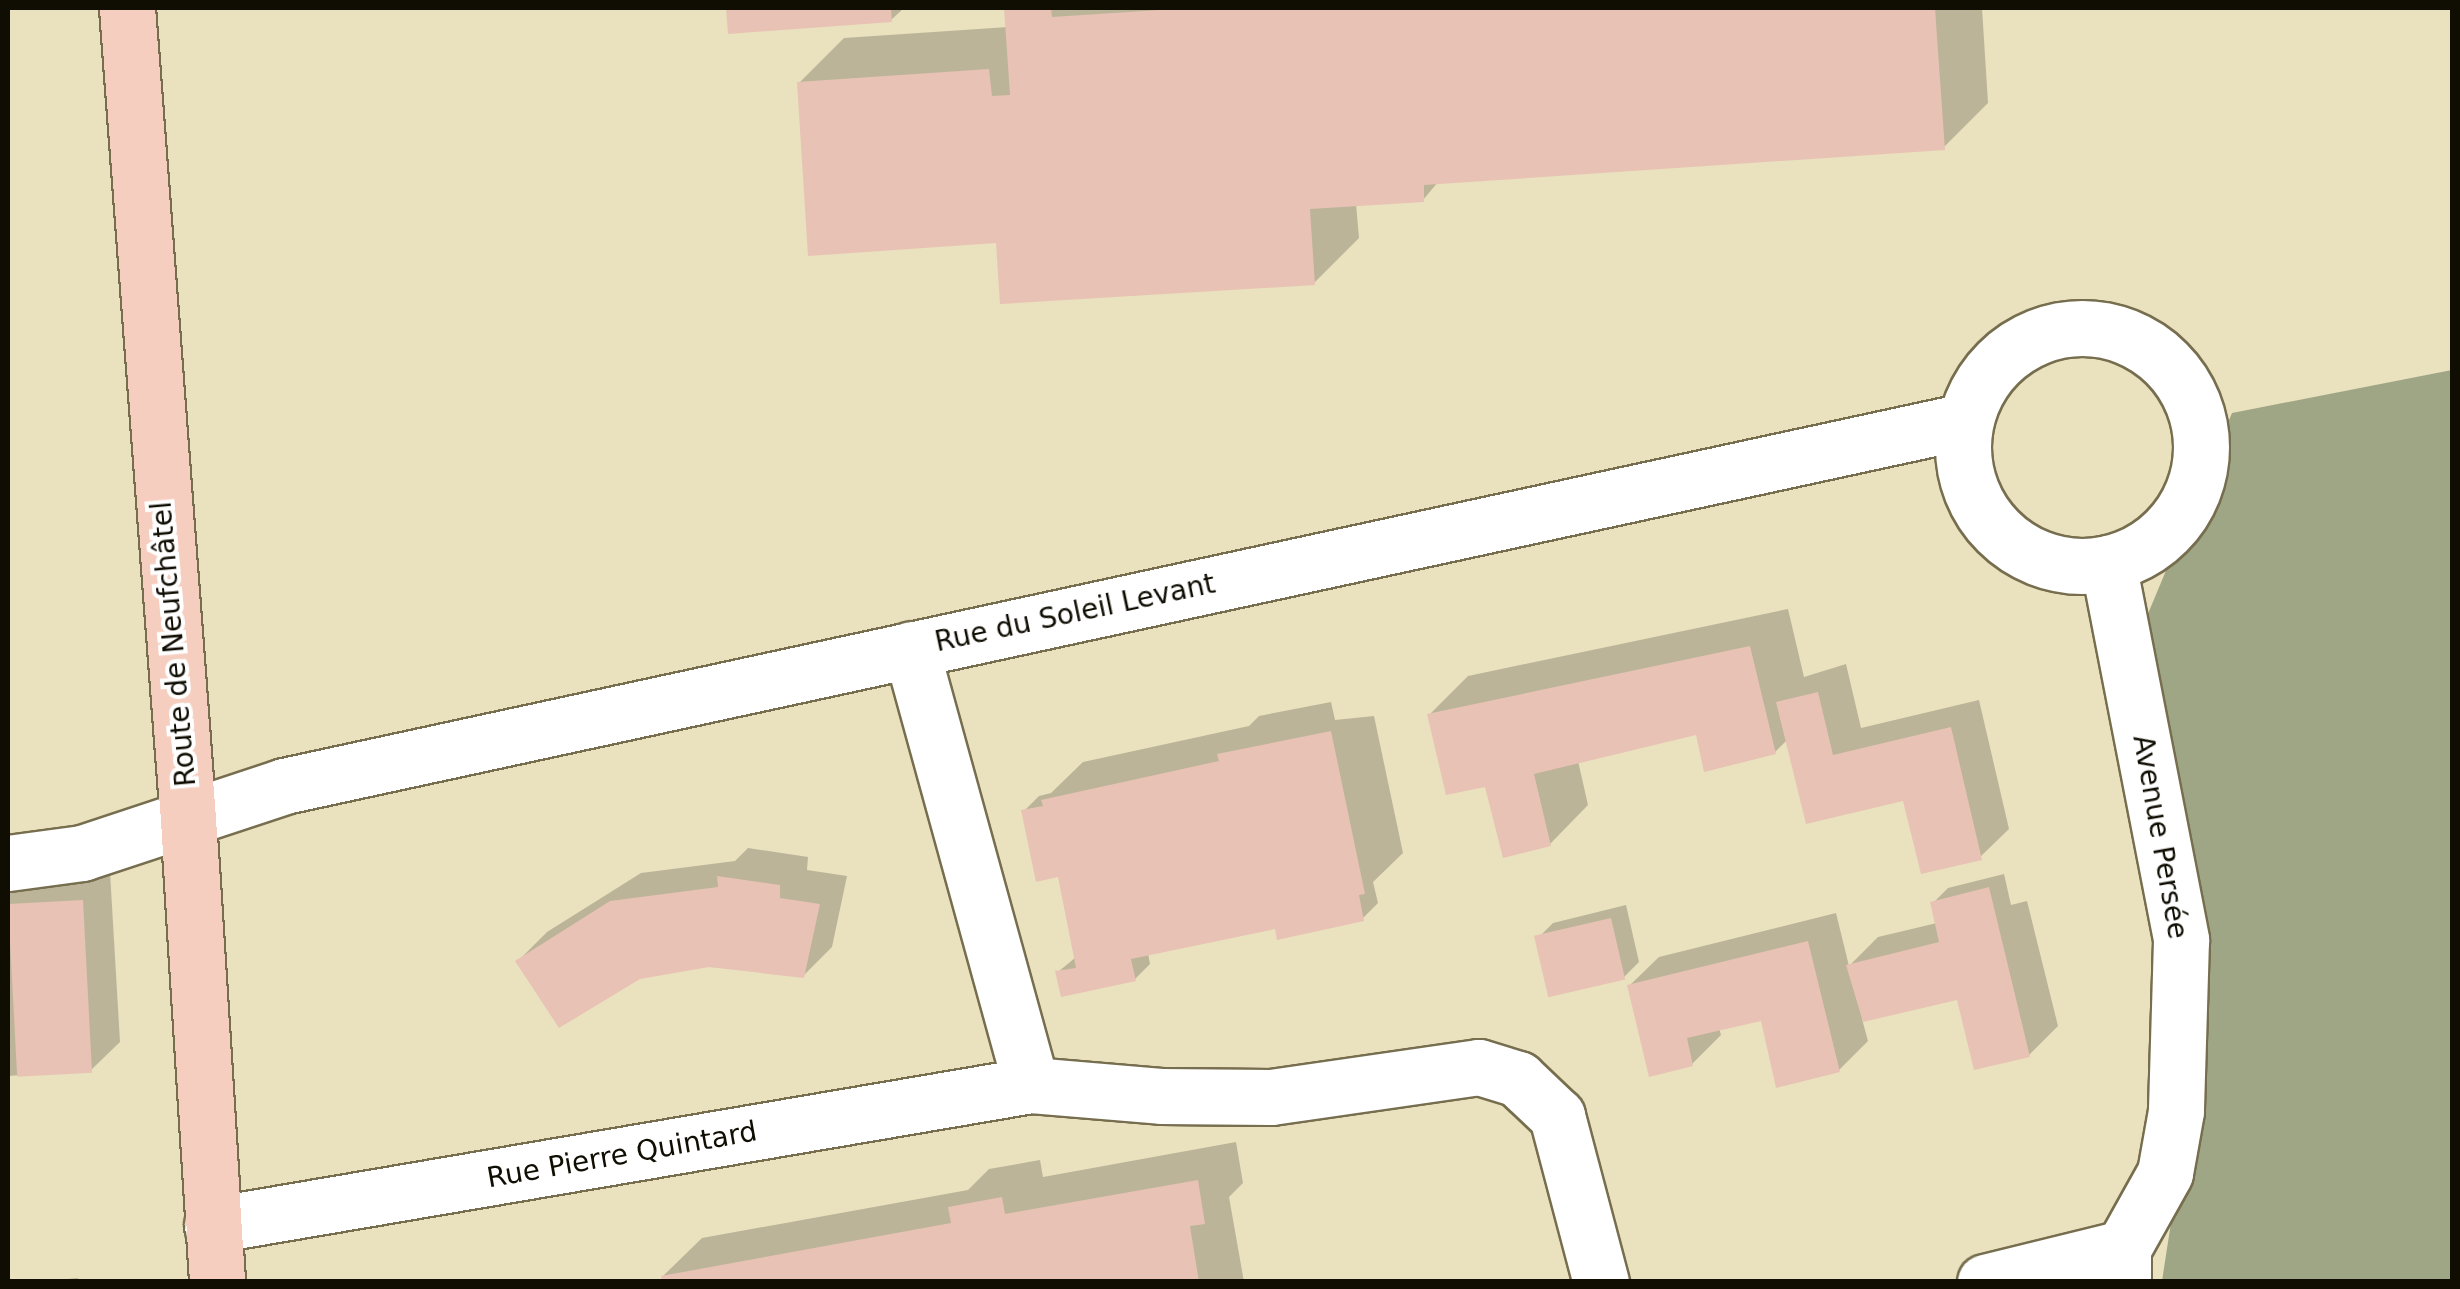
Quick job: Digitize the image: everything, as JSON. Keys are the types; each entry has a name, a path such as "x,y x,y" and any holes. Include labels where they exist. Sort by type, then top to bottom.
{"main road":[{"name":"Route de Neufchâtel","path":"127,8 188,819 217,1282"}],"street":[{"path":"2071,327 2101,328 2130,337 2176,373 2192,399 2200,428 2202,458 2195,487 2161,537 2137,554 2108,564 2048,562 2020,550 1996,531 1979,508 1967,480 1962,451 1965,421 1976,392 1992,368 2015,347 2071,327"},
{"name":"Rue du Soleil Levant","path":"8,863 82,854 284,786 1965,421"},
{"name":"Avenue Persée","path":"2108,564 2181,940 2176,1111 2164,1173 2123,1265"},
{"path":"910,648 1032,1085"},
{"name":"Rue Pierre Quintard","path":"212,1225 1032,1085 1161,1096 1271,1097 1479,1067 1518,1079 1556,1116 1601,1282"},
{"path":"1985,1282 2123,1265"}],"green space":[{"path":"2452,370 2452,1281 2162,1281 2206,996 2142,628 2232,413"}],"building":[{"path":"726,8 891,8 892,22 728,34"},
{"path":"1004,8 1051,8 1052,17 1190,8 1935,8 1945,150 1424,185 1424,202 1310,209 1315,285 1000,304 996,243 808,256 797,82 989,69 992,96 1010,95"},
{"path":"1750,646 1776,754 1704,772 1696,735 1534,774 1551,846 1503,858 1485,787 1446,795 1427,714"},
{"path":"1818,692 1833,755 1951,727 1982,860 1921,874 1903,801 1806,824 1776,702"},
{"path":"1331,731 1365,894 1359,895 1364,921 1277,940 1275,929 1131,959 1136,981 1061,997 1055,971 1076,968 1058,877 1036,882 1021,810 1043,806 1041,800 1219,761 1217,754"},
{"path":"717,876 780,885 780,898 820,904 804,978 709,967 640,979 559,1028 515,961 610,901 718,887"},
{"path":"1989,887 2030,1057 1974,1070 1957,1000 1863,1022 1846,965 1939,942 1930,902"},
{"path":"83,900 92,1073 17,1077 8,904"},
{"path":"1611,918 1625,979 1548,997 1534,936"},
{"path":"1808,941 1840,1072 1776,1088 1761,1021 1687,1038 1693,1066 1649,1077 1627,985"},
{"path":"1198,1180 1205,1224 1190,1226 1199,1282 662,1282 661,1276 951,1223 948,1207 1002,1197 1005,1214"}]}
